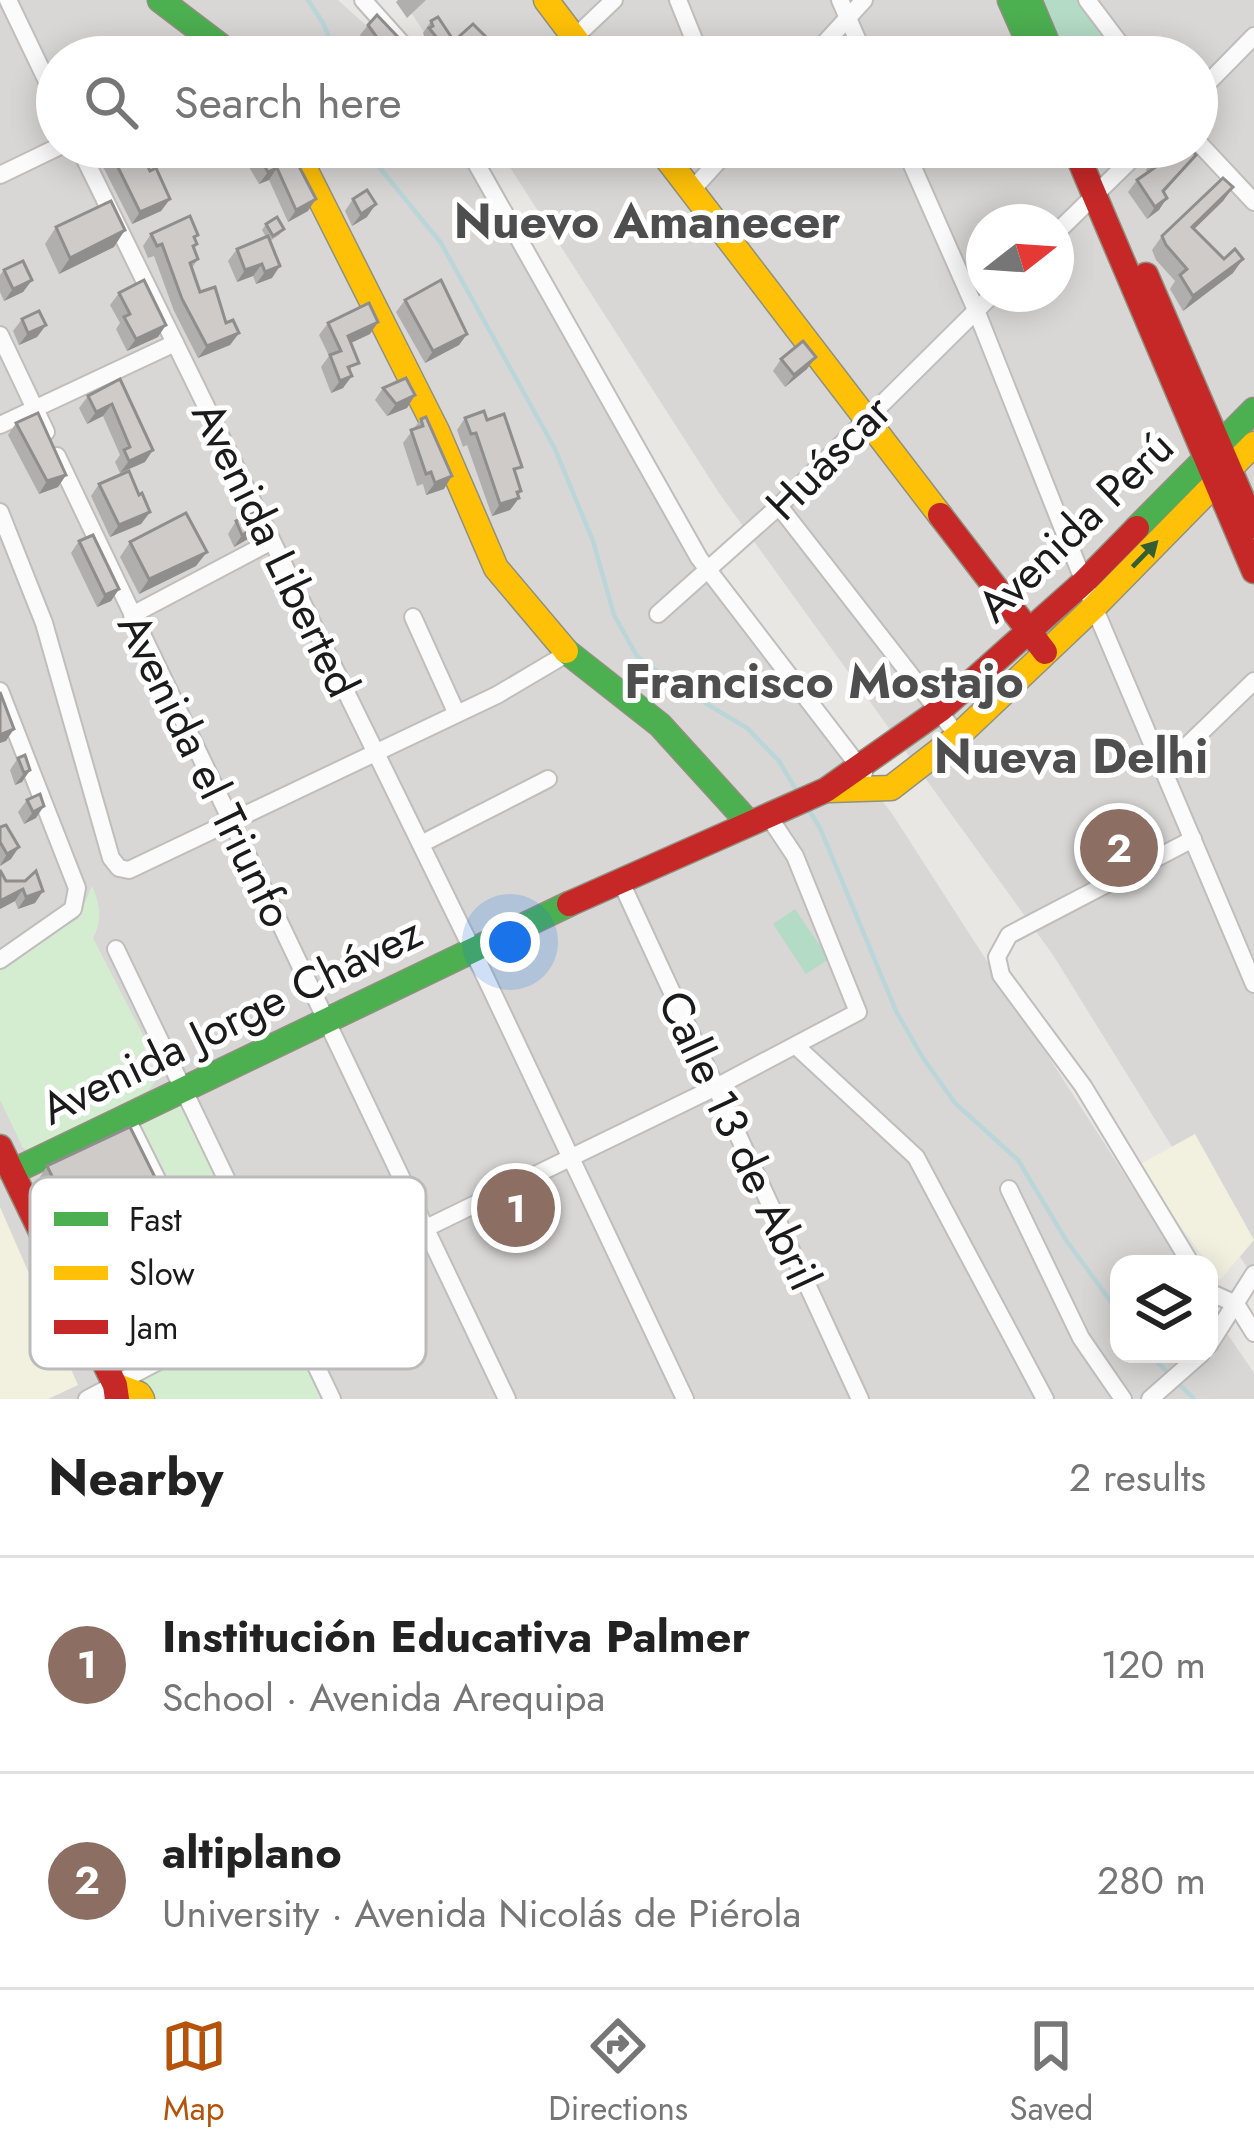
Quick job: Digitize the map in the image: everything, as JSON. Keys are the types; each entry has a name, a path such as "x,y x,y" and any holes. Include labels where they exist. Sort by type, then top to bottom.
{"street":[{"path":"8,0 36,58"},
{"path":"160,0 207,36"},
{"path":"363,0 395,36"},
{"path":"546,0 572,36"},
{"path":"589,36 614,0"},
{"path":"678,0 693,36"},
{"path":"840,0 856,36"},
{"path":"831,36 864,0"},
{"path":"1010,0 1026,36"},
{"path":"1029,0 1044,36"},
{"path":"1088,0 1115,36"},
{"path":"1218,73 1254,36"},
{"path":"0,176 36,158"},
{"path":"1218,163 1254,202"},
{"name":"Avenida Liberted","path":"89,168 473,951 686,1399"},
{"path":"305,168 437,431 496,568 568,653 765,816 795,856 858,1012 427,1230"},
{"path":"479,168 710,571 868,778"},
{"path":"674,168 1045,652"},
{"path":"691,191 712,168"},
{"path":"913,168 966,287"},
{"path":"1088,168 1101,189 1217,463 1254,572"},
{"path":"1096,168 1101,189"},
{"path":"1074,215 1122,168"},
{"name":"Huáscar","path":"658,614 779,506 974,312"},
{"path":"977,312 1094,607 1254,984"},
{"name":"Avenida el Triunfo","path":"0,335 402,1177"},
{"path":"0,425 175,343"},
{"name":"Avenida Perú","path":"868,778 891,788 958,736 1094,607 1217,463 1254,410"},
{"name":"Avenida Perú","path":"822,793 868,778 1217,463 1254,444"},
{"path":"1217,463 1254,526"},
{"path":"779,506 958,736"},
{"path":"0,512 4,536 44,623 111,858 119,868 129,870 540,672 568,653"},
{"path":"132,615 272,541"},
{"path":"412,617 456,712"},
{"path":"1164,769 1254,681"},
{"path":"0,691 77,888 74,909 0,960"},
{"path":"421,844 548,779"},
{"name":"Avenida Jorge Chávez","path":"6,1175 620,880 822,793"},
{"path":"1186,1255 1083,1086 1001,975 997,957 1009,935 1193,839"},
{"name":"Calle 13 de Abril","path":"620,880 860,1399"},
{"path":"116,949 226,1177"},
{"path":"796,1046 916,1157 1046,1399"},
{"path":"126,1117 156,1177"},
{"path":"0,1148 6,1175 30,1222"},
{"path":"1009,1190 1081,1338 1123,1399"},
{"name":"Avenida el Triunfo","path":"427,1230 507,1399"},
{"path":"1218,1332 1254,1274"},
{"path":"1218,1296 1237,1304 1254,1333"},
{"path":"1155,1396 1192,1363"},
{"path":"87,1399 116,1392 155,1369"},
{"path":"317,1369 332,1399"},
{"path":"116,1392 139,1394 142,1399"}],"shaded area":[{"path":"0,0 338,0 378,36 36,36 36,168 471,168 716,595 891,812 1176,1255 1110,1255 1110,1363 1218,1363 1218,1320 1254,1373 1254,1399 0,1399"},
{"path":"403,0 1254,0 1254,1279 1053,955 719,493 510,168 1218,168 1218,36 426,36"},
{"path":"1195,1134 1254,1240 1220,1280 1218,1255 1202,1255 1137,1166"},
{"path":"0,1207 30,1275 30,1369 71,1369 78,1385 48,1399 0,1399"}],"green space":[{"path":"1036,0 1078,0 1105,36 1052,36"},
{"path":"92,886 99,912 93,938 162,1072 149,1090 30,1151 23,1148 0,1100 0,961 78,919"},
{"path":"795,909 829,959 806,974 773,924"},
{"path":"184,1101 220,1177 163,1177 136,1125"},
{"path":"166,1369 308,1369 322,1399 150,1399 141,1381"}],"building":[{"path":"377,15 397,36 376,36 368,25"},
{"path":"438,17 451,36 436,36 429,28"},
{"path":"473,24 485,36 460,36"},
{"path":"118,168 156,168 170,199 140,212"},
{"path":"277,168 300,168 316,199 296,210"},
{"path":"1154,168 1184,168 1163,191 1167,198 1155,207 1137,180"},
{"path":"1223,178 1233,187 1192,227 1224,259 1235,249 1243,259 1193,296 1180,275 1187,269 1162,236"},
{"path":"367,190 376,204 361,214 353,199"},
{"path":"111,201 125,230 70,258 56,227"},
{"path":"190,216 198,235 193,246 198,259 190,263 200,292 215,287 226,323 233,320 239,333 207,346 182,299 162,244 157,246 151,234"},
{"path":"277,217 284,229 273,236 266,224"},
{"path":"268,236 280,266 265,272 262,264 245,270 237,249"},
{"path":"23,261 32,280 13,289 4,270"},
{"path":"144,280 166,325 136,339 124,317 130,314 119,293"},
{"path":"441,280 467,334 433,351 405,300"},
{"path":"369,303 378,322 348,336 359,363 348,367 352,376 340,381 330,355 341,351 328,323"},
{"path":"39,311 46,325 28,333 22,319"},
{"path":"803,341 816,357 794,375 781,359"},
{"path":"406,378 415,395 396,404 383,388"},
{"path":"120,379 153,450 129,461 124,450 130,447 112,404 96,412 88,396"},
{"path":"484,411 487,420 504,414 522,467 514,469 519,498 500,504 476,433 471,434 465,418"},
{"path":"38,413 66,475 47,481 16,423"},
{"path":"426,417 452,476 435,483 431,472 426,474 411,430 423,426 421,419"},
{"path":"129,471 150,512 119,525 99,484"},
{"path":"258,511 264,523 242,535 236,521"},
{"path":"186,513 207,552 149,579 130,542"},
{"path":"93,535 119,589 105,595 79,541"},
{"path":"0,692 14,729 0,735"},
{"path":"25,755 30,770 24,773 18,758"},
{"path":"40,794 44,806 33,812 27,800"},
{"path":"6,825 19,847 7,854 0,842 0,827"},
{"path":"0,870 6,881 25,881 36,871 43,891 26,897 23,889 0,901"},
{"path":"130,1127 155,1177 52,1177 47,1166"}],"waterway":[{"path":"308,0 328,36"},
{"path":"380,168 441,243 555,449 593,541 614,615 637,656 747,728 779,761 798,793"},
{"path":"807,807 896,1011 923,1058 955,1103 1018,1160 1066,1240 1110,1301"},
{"path":"1158,1363 1169,1374"},
{"path":"1177,1382 1194,1399"}],"traffic: fast":[{"path":"160,0 207,36"},
{"path":"1010,0 1026,36"},
{"path":"1029,0 1044,36"},
{"path":"1137,528 1254,410"},
{"path":"566,651 660,725 749,823"},
{"path":"12,1172 569,904"}],"traffic: slow":[{"path":"546,0 573,36"},
{"path":"305,168 437,431 496,568 566,651"},
{"path":"674,168 940,515"},
{"path":"829,790 891,788 958,736 1094,607 1254,444"},
{"path":"115,1385 142,1399"}],"traffic: jam":[{"path":"1083,168 1254,571"},
{"path":"1146,275 1254,526"},
{"path":"940,515 1045,652"},
{"path":"569,904 826,790 940,710 1084,582 1137,528"},
{"path":"0,1147 30,1209"},
{"path":"107,1369 117,1399"}],"place":[{"name":"altiplano","path":"1119,848"},
{"name":"Institución Educativa Palmer","path":"516,1208"}],"district":[{"name":"Nuevo Amanecer","path":"647,221"},
{"name":"Francisco Mostajo","path":"824,681"},
{"name":"Nueva Delhi","path":"1071,756"}]}
